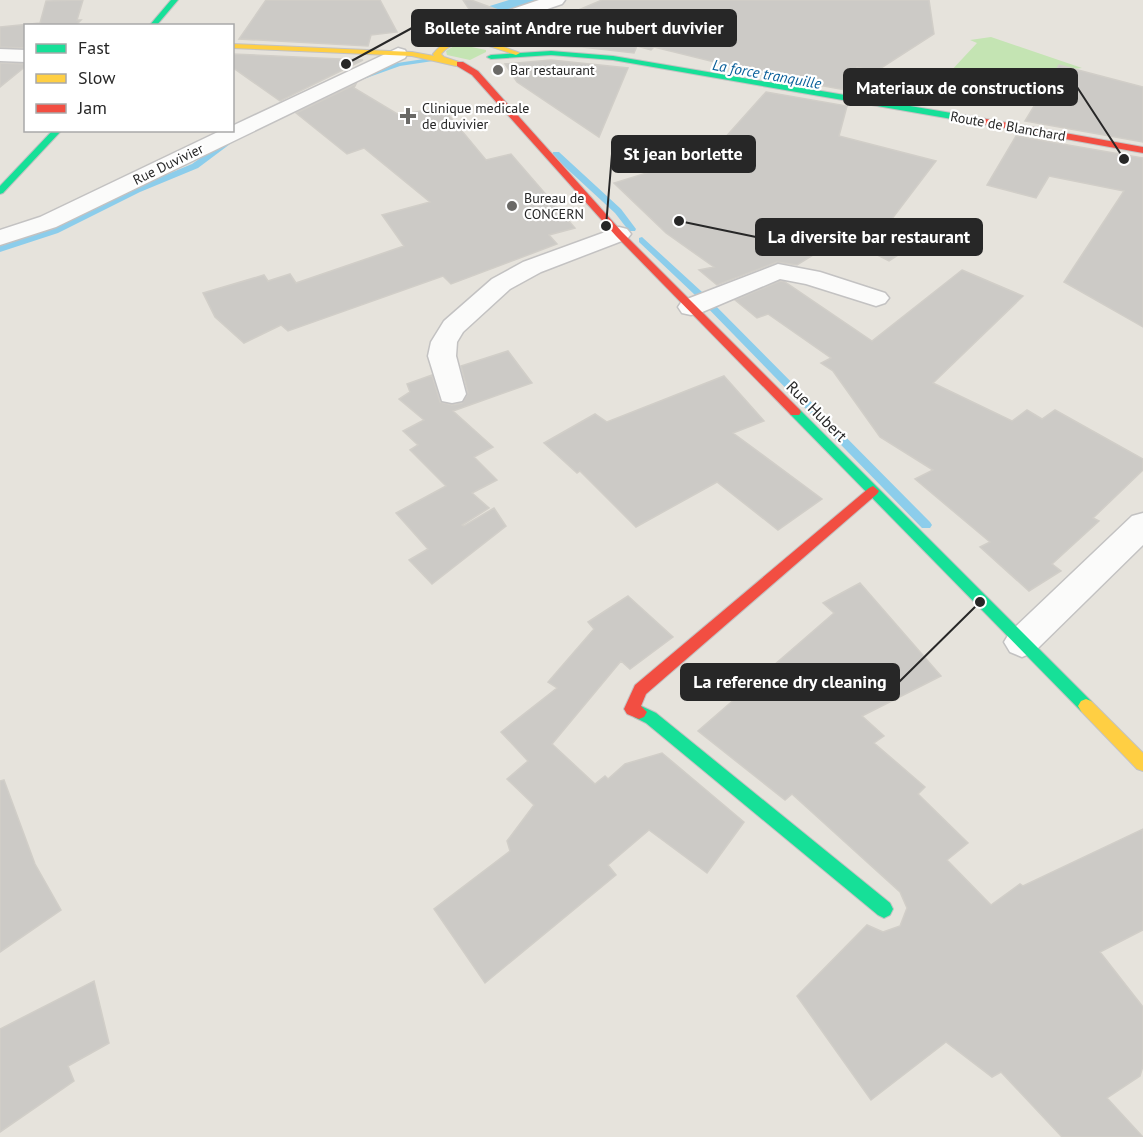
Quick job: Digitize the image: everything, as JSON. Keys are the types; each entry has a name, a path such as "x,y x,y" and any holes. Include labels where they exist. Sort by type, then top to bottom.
{"street":[{"path":"154,24 175,0"},
{"path":"405,54 480,78 486,48 498,20 556,0"},
{"path":"234,46 405,54 447,48 486,48"},
{"path":"447,48 460,64 486,48"},
{"name":"Route de Blanchard","path":"486,48 516,53 591,57 665,68 1143,150"},
{"name":"Rue Duvivier","path":"0,238 48,222 405,54"},
{"path":"0,55 24,56"},
{"name":"Rue Hubert","path":"460,64 480,78 619,234 1143,764"},
{"path":"0,191 56,132"},
{"path":"452,394 442,356 444,342 453,327 501,284 532,267 619,234"},
{"path":"691,307 778,271 811,277 843,290 876,298"},
{"path":"873,491 640,690 632,709 651,718 884,909"},
{"path":"1023,642 1143,525"}],"green space":[{"path":"991,37 1082,68 964,82 949,73 977,43 970,40"},
{"path":"457,44 486,50 486,52 470,60 447,55 446,51"}],"building":[{"path":"83,0 77,20 81,20 77,24 30,24 40,23 46,1"},
{"path":"266,0 380,0 397,32 371,35 368,46 239,39"},
{"path":"463,0 471,0 501,11 477,21"},
{"path":"602,0 929,0 934,34 875,72 857,67 851,91 779,78 654,47 651,50 637,46 634,53 582,47 519,46 488,38 486,35 525,19 543,25"},
{"path":"24,25 24,48 0,47 0,27"},
{"path":"234,54 363,60 280,101 234,68"},
{"path":"551,60 628,68 599,137 517,82 505,64"},
{"path":"0,63 24,64 24,68 0,87"},
{"path":"1059,65 1143,87 1143,142 1025,121"},
{"path":"356,84 354,88 399,115 442,107 486,160 511,154 575,228 549,235 557,244 451,284 443,276 288,331 281,325 244,343 215,317 203,293 264,275 268,281 290,274 296,283 404,246 382,215 430,202 364,148 347,154 296,113"},
{"path":"766,92 847,106 839,136 936,161 888,224 921,240 889,261 842,237 797,265 777,262 717,285 699,270 714,267 666,233 614,183 685,161 697,169"},
{"path":"1016,136 1143,158 1143,327 1064,282 1124,191 1049,176 1036,198 987,185"},
{"path":"962,270 1023,296 933,383 1012,421 1027,410 1042,419 1055,410 1143,459 1143,470 1093,518 1099,521 1052,564 1061,571 1029,591 980,547 990,542 915,479 933,470 880,437 833,371 821,363 831,358 768,314 757,318 735,300 780,281 785,282 872,341"},
{"path":"508,351 532,383 453,411 493,447 474,457 497,480 472,493 489,508 462,525 464,526 494,508 506,526 432,584 409,560 428,549 396,513 446,486 410,450 418,445 403,431 424,420 399,399 410,392 407,384 432,375 440,402 452,405 462,403 468,393 461,366"},
{"path":"724,376 764,421 733,433 822,499 778,530 717,482 636,527 580,471 577,473 544,443 595,414 607,422"},
{"path":"860,583 941,676 862,716 884,736 874,743 925,787 918,794 968,843 947,860 991,905 1020,884 1023,886 1143,829 1143,930 1100,952 1143,1007 1143,1066 1140,1076 1107,1098 1143,1137 1062,1137 1001,1072 992,1077 946,1042 871,1100 797,996 867,925 883,932 900,926 907,908 900,892 792,794 785,800 698,731 834,613 823,603"},
{"path":"628,596 673,637 630,669 621,661 552,744 595,784 605,776 608,779 625,764 662,753 744,822 707,873 649,830 608,865 616,875 485,983 434,909 510,851 507,841 534,805 507,779 528,761 501,732 557,688 548,682 594,629 588,622"},
{"path":"4,780 35,864 61,910 0,952 0,781"},
{"path":"94,981 109,1043 68,1066 74,1081 0,1132 0,1029"}],"waterway":[{"path":"443,28 531,0"},
{"path":"356,80 399,64 431,60"},
{"path":"0,249 55,231 137,190 195,166 230,141"},
{"path":"556,154 618,211 632,229"},
{"path":"642,240 698,293 926,525"}],"traffic: fast":[{"path":"154,24 175,0"},
{"path":"491,57 551,53 613,58 975,120"},
{"path":"0,191 56,132"},
{"path":"795,412 1086,706"},
{"path":"639,712 651,718 884,909"}],"traffic: slow":[{"path":"456,64 441,59 437,54 444,46 463,39 485,42 516,53"},
{"path":"234,46 412,54 441,59"},
{"path":"1086,706 1143,764"}],"traffic: jam":[{"path":"460,64 475,73 619,234 795,412"},
{"path":"975,120 1143,150"},
{"path":"639,712 632,709 640,690 873,491"}],"place":[{"name":"Bollete saint Andre rue hubert duvivier","path":"346,64"},
{"name":"Bar restaurant","path":"498,70"},
{"name":"Clinique medicale de duvivier","path":"408,116"},
{"name":"Materiaux de constructions","path":"1124,159"},
{"name":"Bureau de CONCERN","path":"512,206"},
{"name":"La diversite bar restaurant","path":"679,221"},
{"name":"St jean borlette","path":"606,226"},
{"name":"La reference dry cleaning","path":"980,602"}],"water label":[{"name":"La force tranquille","path":"767,74"}]}
